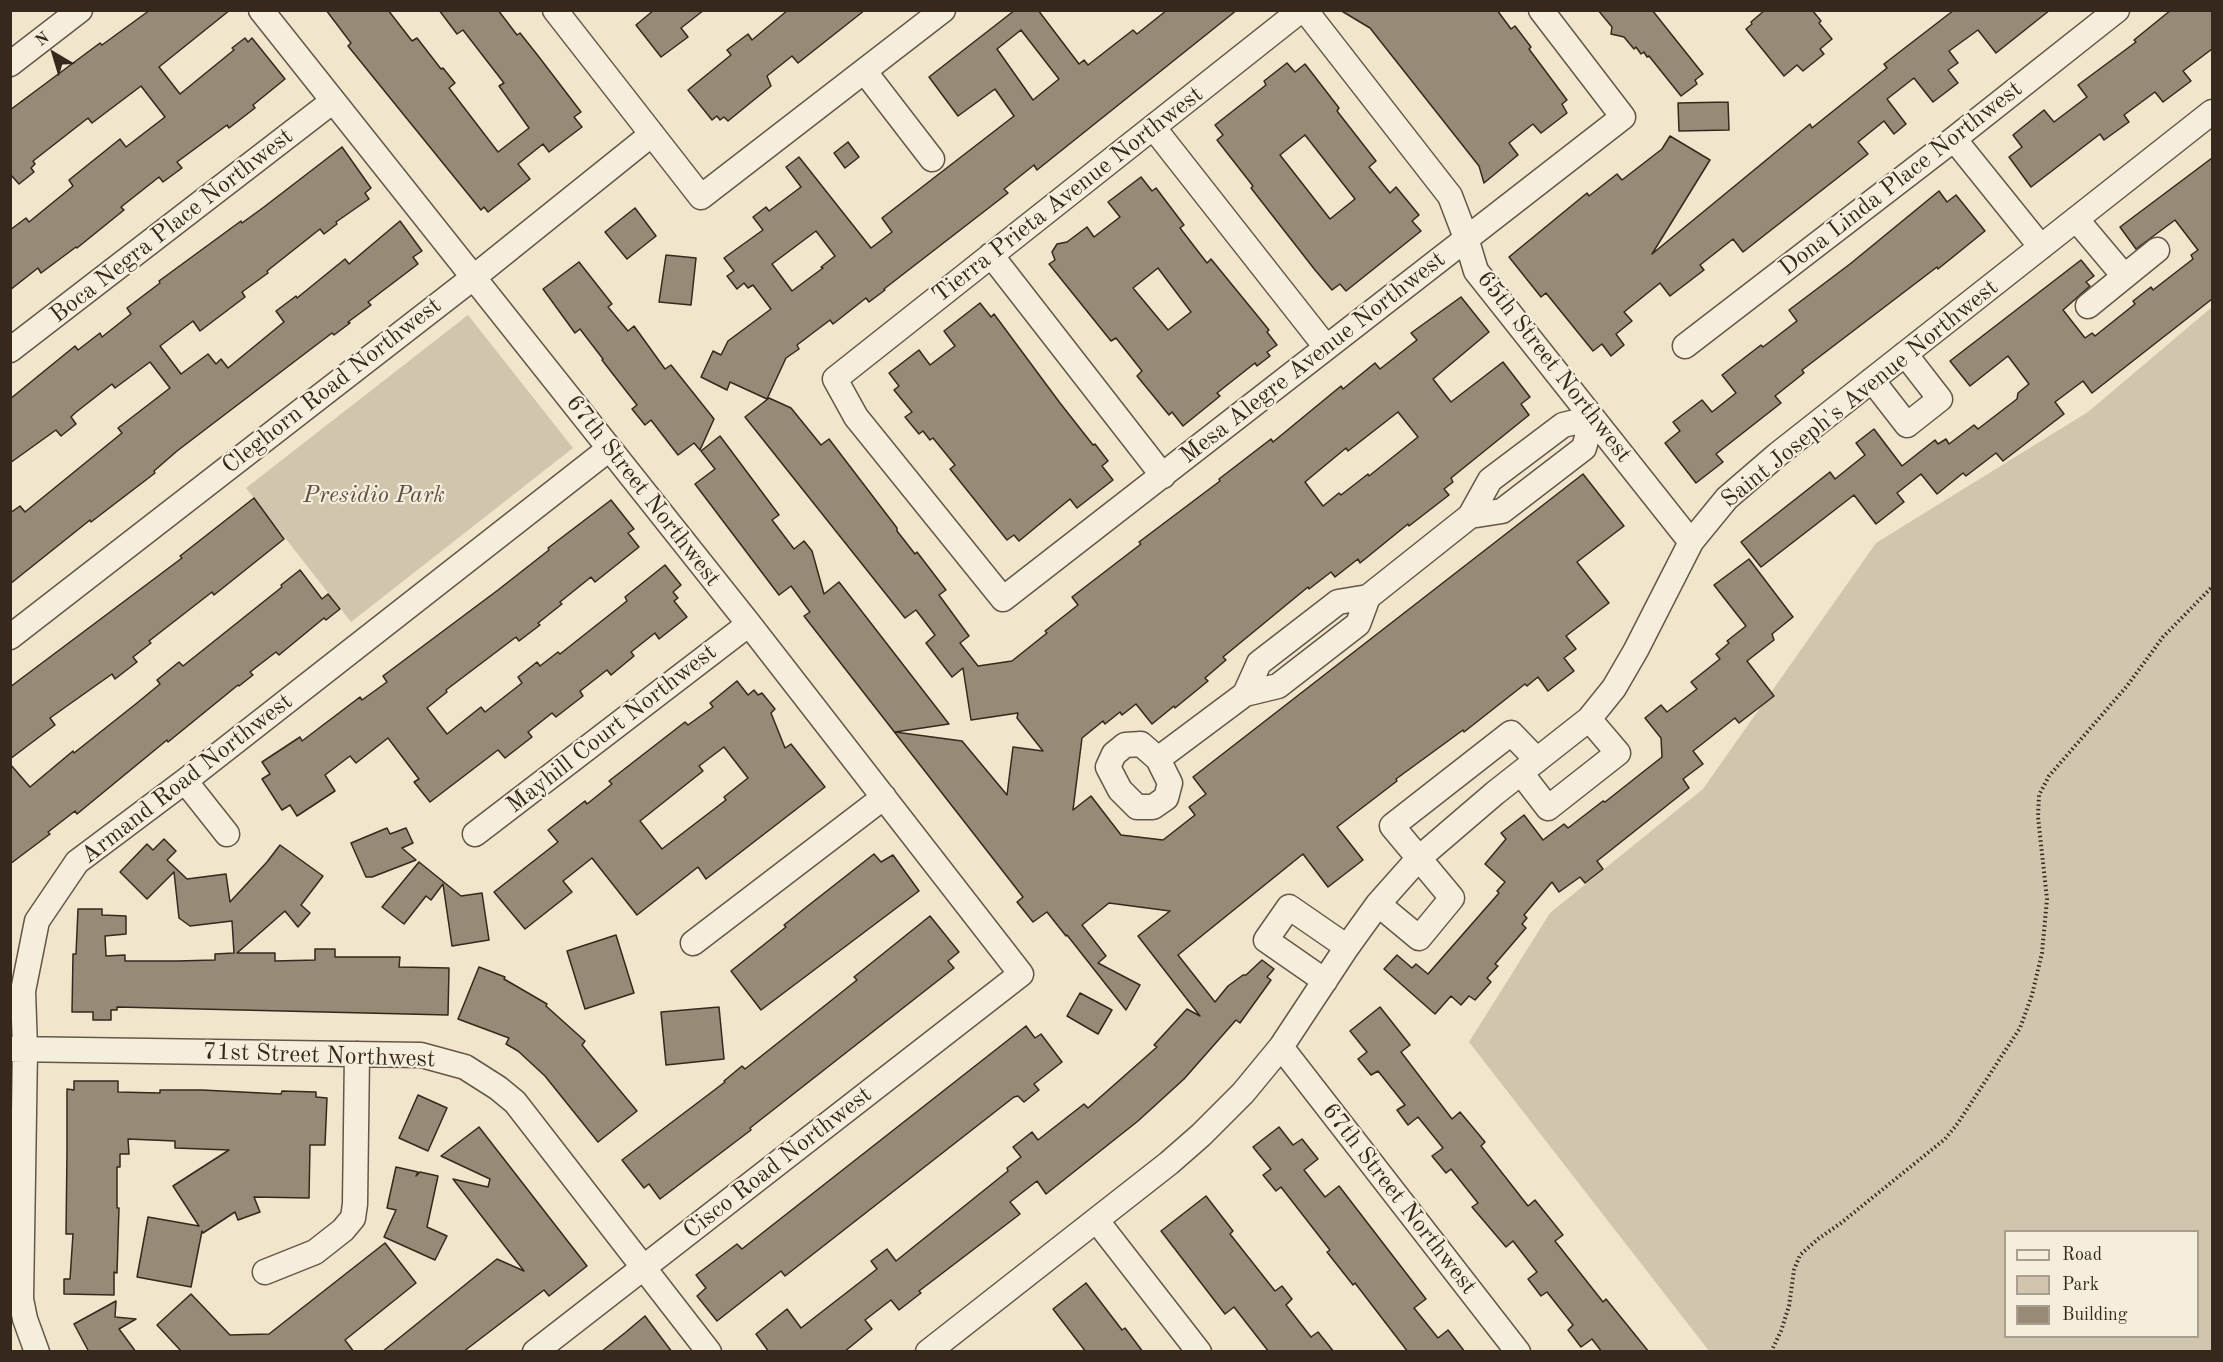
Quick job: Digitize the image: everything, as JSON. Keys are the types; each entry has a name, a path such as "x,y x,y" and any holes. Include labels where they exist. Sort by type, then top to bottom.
{"street":[{"path":"10,64 80,10"},
{"name":"67th Street Northwest","path":"261,10 749,624 1021,974"},
{"path":"560,12 701,197 943,10"},
{"name":"Tierra Prieta Avenue Northwest","path":"1003,599 856,417 835,379 1303,10"},
{"name":"65th Street Northwest","path":"1303,10 1450,196 1476,271 1691,542"},
{"name":"Mesa Alegre Avenue Northwest","path":"1003,599 1623,117 1541,10"},
{"name":"Dona Linda Place Northwest","path":"1685,346 2117,10"},
{"path":"865,72 932,159"},
{"name":"Boca Negra Place Northwest","path":"10,350 333,102"},
{"name":"Saint Joseph's Avenue Northwest","path":"928,1352 1169,1163 1243,1093 1281,1047 1378,904 1418,859 1589,719 1614,688 1636,650 1691,542 1727,498 1777,455 2212,112"},
{"path":"1153,127 1326,347"},
{"name":"Cleghorn Road Northwest","path":"10,637 474,277 652,134"},
{"path":"1954,139 2041,247"},
{"path":"2076,219 2124,276"},
{"path":"2088,306 2157,250"},
{"path":"990,255 1163,476"},
{"path":"1872,380 1907,424 1940,399 1905,354"},
{"path":"1158,759 1245,694 1259,663 1338,602 1368,597 1470,516 1490,480 1563,425 1592,418"},
{"name":"Armand Road Northwest","path":"37,1352 25,1319 21,1299 18,1049 23,992 37,921 77,862 185,781 609,449"},
{"name":"Mayhill Court Northwest","path":"475,834 749,624"},
{"path":"1378,904 1419,938 1452,898 1392,826 1511,733 1548,808 1618,753 1589,719"},
{"path":"185,781 227,834"},
{"path":"693,943 884,797"},
{"path":"1324,981 1266,940 1289,907 1347,947"},
{"name":"Cisco Road Northwest","path":"535,1352 1021,974"},
{"name":"67th Street Northwest","path":"1281,1047 1518,1352"},
{"name":"71st Street Northwest","path":"18,1049 421,1055 465,1067 515,1102 709,1352"},
{"path":"265,1272 315,1252 343,1230 353,1218 357,1054"},
{"path":"1097,1221 1199,1352"}],"path":[{"path":"1771,1352 1789,1306 1794,1270 1800,1255 1945,1139 1958,1123 2020,1028 2032,995 2043,942 2047,899 2037,817 2039,795 2049,776 2127,686 2163,637 2212,587"}],"green space":[{"path":"2212,307 2212,1351 1709,1351 1469,1042 1550,913 1703,789 1876,543 2088,412"},
{"name":"Presidio Park","path":"468,315 573,448 351,622 246,488"}],"building":[{"path":"150,10 230,10 159,67 180,94 234,50 232,48 245,38 248,42 252,38 285,79 253,105 255,108 229,128 227,125 177,162 182,168 163,182 159,177 121,207 124,210 77,248 41,273 38,268 10,290 10,230 26,218 29,222 67,191 73,186 69,180 120,139 126,147 165,117 141,86 92,123 88,118 33,161 35,164 31,168 34,172 19,184 10,174 10,110 100,43 102,45"},
{"path":"326,10 388,10 412,41 417,38 455,83 449,88 498,152 529,128 499,86 504,83 463,30 457,34 439,10 498,10 517,35 520,33 581,112 574,117 582,127 549,152 543,144 518,164 530,179 488,212 484,207 481,210 348,46 351,43"},
{"path":"654,10 704,10 681,28 688,37 661,57 636,25"},
{"path":"788,10 865,10 798,63 792,56 767,76 771,86 728,121 724,117 720,120 717,116 712,120 688,90 731,55 727,50 748,34 752,40"},
{"path":"1015,10 1038,10 1079,64 1084,60 1088,65 1133,30 1137,34 1167,10 1237,10 1037,170 1034,165 1004,189 1008,193 885,290 869,302 866,298 833,324 830,320 797,345 799,349 786,358 767,399 730,382 727,390 701,377 713,351 721,355 728,341 771,309 753,285 748,288 744,283 737,289 727,276 734,271 724,258 763,230 753,217 766,207 769,211 801,187 786,167 799,157 871,248 892,232 882,218 1014,116 995,89 958,116 929,77","holes":["1021,30 1059,79 1033,100 997,49","816,231 835,256 792,291 772,264"]},
{"path":"1340,10 1497,10 1511,29 1515,26 1531,47 1529,49 1567,100 1562,104 1567,113 1541,133 1533,124 1509,143 1518,155 1484,183 1479,166 1370,28"},
{"path":"1598,10 1652,10 1703,74 1695,80 1697,84 1681,96 1649,56 1647,57 1644,52 1641,54 1636,47 1634,49 1624,37 1611,34 1612,27"},
{"path":"1765,10 1812,10 1832,39 1820,49 1824,54 1803,71 1797,65 1784,76 1746,29"},
{"path":"1954,10 2050,10 1996,53 1978,30 1949,51 1958,63 1948,70 1958,83 1933,102 1914,78 1887,99 1906,124 1894,134 1884,121 1858,142 1868,154 1743,252 1733,239 1700,265 1704,270 1670,296 1660,283 1624,312 1632,321 1616,334 1624,345 1611,356 1602,344 1593,351 1546,293 1541,297 1509,257 1587,193 1589,196 1617,174 1622,180 1662,149 1670,136 1710,160 1652,254 1810,124 1812,128 1887,68 1884,64"},
{"path":"2171,10 2212,10 2212,49 2183,71 2191,81 2163,102 2155,92 2124,115 2129,122 2104,140 2100,134 2031,187 2009,157 2022,147 2013,135 2044,110 2054,122 2087,97 2078,85 2136,42 2134,40"},
{"path":"1287,63 1295,72 1305,64 1339,108 1337,111 1376,161 1369,167 1390,193 1396,187 1419,215 1412,221 1421,231 1346,291 1340,284 1332,290 1251,188 1253,186 1217,140 1223,135 1215,125 1266,85 1264,81","holes":["1305,135 1355,199 1330,219 1280,155"]},
{"path":"1728,102 1729,130 1679,131 1678,103"},
{"path":"848,142 859,157 845,168 834,153"},
{"path":"342,147 371,188 365,193 369,199 336,222 337,224 324,234 320,229 242,292 245,297 200,331 193,321 160,346 181,374 208,354 216,364 221,359 228,368 284,322 276,311 296,296 297,298 345,259 349,264 400,221 422,251 413,257 418,264 368,302 371,305 348,322 350,323 334,335 332,333 177,451 154,471 155,473 91,522 90,520 10,584 10,513 20,506 25,512 122,433 118,428 170,388 150,362 115,388 112,384 75,413 71,417 76,424 61,436 56,430 10,463 10,399 75,346 78,350 100,333 102,337 131,314 127,308 160,283 159,281 241,221 242,223 264,207"},
{"path":"2212,158 2212,299 2092,393 2083,381 2055,402 2064,414 2003,461 1996,453 1966,476 1963,473 1937,494 1921,474 1897,493 1904,502 1876,524 1854,495 1761,567 1741,542 1830,472 1835,479 1865,455 1856,443 1874,429 1902,466 1935,440 1938,444 1946,439 1949,444 1974,425 1978,429 2017,399 2018,393 2029,384 2008,356 1970,386 1950,361 2081,260 2094,276 2086,282 2090,286 2063,310 2085,338 2092,333 2095,336 2135,304 2133,301 2151,287 2153,290 2193,259 2191,255 2198,250 2175,220 2136,249 2120,227"},
{"path":"1141,177 1152,191 1156,188 1184,225 1180,228 1207,263 1211,259 1269,330 1267,332 1277,345 1267,352 1270,356 1257,366 1255,363 1217,393 1220,396 1183,426 1172,412 1169,415 1137,376 1142,371 1116,338 1111,341 1049,264 1055,260 1052,252 1057,244 1067,242 1087,227 1094,237 1120,217 1108,202","holes":["1158,268 1191,312 1168,330 1133,288"]},
{"path":"1939,191 1947,202 1956,195 1985,231 1938,269 1937,267 1802,370 1804,373 1775,396 1781,403 1716,454 1723,462 1696,483 1665,443 1680,431 1673,422 1702,400 1712,412 1736,393 1722,375 1797,321 1789,310 1850,264"},
{"path":"635,208 656,236 627,259 605,232"},
{"path":"666,255 696,258 691,305 659,302"},
{"path":"579,262 612,304 608,307 628,331 634,326 665,369 671,365 714,419 700,450 694,443 678,455 651,420 645,425 632,409 637,405 603,359 580,329 575,333 543,289"},
{"path":"1461,297 1489,332 1433,379 1451,402 1503,362 1530,397 1521,404 1529,415 1451,478 1453,482 1444,489 1449,495 1409,526 1408,524 1360,563 1358,559 1335,577 1331,572 1309,589 1308,587 1223,657 1226,660 1205,678 1208,681 1175,708 1174,706 1152,724 1136,704 1122,715 1120,712 1105,724 1103,721 1082,738 1073,810 1091,796 1121,835 1163,840 1195,815 1189,807 1206,794 1193,777 1583,474 1624,526 1577,562 1609,603 1566,636 1576,649 1564,658 1574,671 1548,691 1538,677 1527,686 1525,684 1464,732 1463,730 1396,779 1397,781 1337,827 1363,860 1328,887 1303,854 1178,955 1215,1002 1228,986 1246,975 1262,960 1274,969 1267,977 1271,980 1240,1023 1236,1020 1184,1079 1138,1121 1046,1194 1037,1181 1010,1202 1020,1214 919,1291 921,1293 899,1310 891,1300 865,1320 872,1329 844,1352 769,1352 756,1334 787,1309 801,1328 877,1269 871,1261 887,1249 896,1261 1008,1171 1007,1168 1021,1157 1013,1147 1032,1132 1038,1140 1084,1104 1088,1108 1157,1047 1154,1045 1187,1009 1200,1016 1138,936 1170,911 1109,903 1082,925 1106,956 1098,963 1140,985 1126,1010 1047,912 1033,922 1017,902 1023,897 804,616 810,612 791,586 779,595 695,484 715,469 701,451 720,436 779,515 772,520 794,549 804,541 812,551 824,594 839,582 949,724 895,732 962,741 1007,795 1013,747 1043,751 1017,718 1018,713 971,720 963,668 952,677 926,643 935,635 916,610 905,618 745,417 769,398 791,408 821,445 829,439 897,531 915,554 917,552 946,590 939,595 969,636 960,643 978,666 1012,661 1078,605 1072,597 1141,544 1139,542 1220,481 1219,479 1271,439 1273,442 1341,386 1343,389 1375,363 1380,369 1417,340 1411,333","holes":["1398,412 1418,437 1369,476 1368,474 1323,506 1305,482 1346,448 1348,451"]},
{"path":"980,303 991,317 994,314 1060,403 1108,461 1102,466 1113,480 1077,508 1070,499 1019,541 1014,535 1007,540 950,469 955,465 933,438 930,440 923,431 919,434 905,417 912,412 894,390 899,386 889,373 919,350 930,365 955,346 944,331"},
{"path":"254,498 284,539 214,595 212,592 149,641 151,643 133,657 137,662 115,679 112,674 50,718 55,725 10,759 10,687 182,558 180,556"},
{"path":"611,500 634,529 628,533 639,547 595,582 591,577 560,602 562,604 538,623 540,625 519,641 516,637 446,690 447,692 427,708 447,734 481,707 485,712 522,683 518,677 537,662 540,666 558,652 560,654 627,601 625,597 665,565 681,585 673,592 678,598 674,601 687,617 659,639 655,633 631,652 634,656 611,675 607,670 580,691 583,696 556,717 552,713 528,732 532,737 505,758 498,750 430,802 414,782 419,779 388,738 356,763 350,756 325,775 335,791 297,816 290,805 282,810 262,779 270,774 262,762 300,737 302,741 360,697 362,700 387,682 383,676 498,590"},
{"path":"1749,559 1793,617 1772,634 1774,640 1747,661 1774,696 1739,723 1735,718 1693,751 1703,764 1683,779 1689,788 1597,861 1603,869 1585,883 1580,877 1559,892 1552,882 1524,915 1527,918 1522,924 1526,928 1495,964 1498,966 1487,978 1491,982 1475,1000 1469,996 1461,1005 1451,996 1435,1014 1384,969 1397,955 1412,968 1416,964 1428,974 1499,893 1497,891 1505,882 1485,864 1506,839 1501,833 1524,815 1543,840 1564,824 1568,828 1662,757 1661,738 1645,718 1661,705 1667,712 1697,689 1691,682 1720,659 1716,654 1729,643 1727,641 1746,626 1714,585"},
{"path":"300,570 322,599 328,594 340,609 326,620 324,618 279,655 276,652 250,672 253,675 168,742 167,740 77,814 75,811 48,832 50,834 10,864 10,764 30,787 160,684 157,680 179,662 183,666"},
{"path":"737,681 748,695 754,690 758,695 762,693 775,709 771,713 785,748 791,744 825,787 706,879 698,867 637,915 592,858 563,881 572,892 525,929 494,892 558,842 548,830 585,801 587,804 612,784 609,781 685,722 688,725 713,707 710,703","holes":["724,747 748,778 724,797 726,800 662,849 640,821 703,771 699,766"]},
{"path":"387,828 390,834 406,828 413,843 402,848 416,860 372,877 366,877 351,843"},
{"path":"164,839 176,851 167,860 187,879 226,874 230,902 280,845 323,876 301,905 310,913 298,927 285,911 237,953 275,953 275,961 315,960 315,949 335,949 335,957 400,957 399,967 449,968 448,1015 117,1007 117,1010 111,1010 111,1020 93,1020 93,1012 72,1012 73,954 76,954 78,909 102,909 102,915 126,916 126,934 105,936 106,956 125,955 125,961 177,961 215,960 215,954 234,953 232,921 190,926 179,918 174,872 147,899 120,872 147,844 153,850"},
{"path":"874,854 881,862 893,855 919,891 761,1010 731,971 786,927 784,925"},
{"path":"419,862 461,896 482,893 489,940 452,946 443,884 431,900 426,896 404,924 382,907"},
{"path":"930,916 959,952 948,961 954,968 750,1128 751,1130 660,1199 649,1184 644,1188 622,1160 725,1082 742,1066 745,1069 857,980 854,977"},
{"path":"616,935 634,993 585,1009 567,951"},
{"path":"479,967 505,977 504,979 547,1004 546,1006 585,1041 582,1045 637,1111 598,1142 545,1076 518,1051 506,1044 509,1038 458,1019"},
{"path":"1080,993 1112,1010 1098,1034 1067,1016"},
{"path":"719,1007 724,1059 666,1065 661,1012"},
{"path":"1380,1007 1410,1045 1401,1052 1452,1119 1460,1112 1485,1142 1481,1146 1528,1206 1535,1200 1563,1235 1555,1241 1603,1302 1606,1299 1649,1352 1602,1352 1592,1339 1581,1347 1568,1330 1573,1325 1547,1292 1541,1296 1528,1279 1537,1272 1513,1241 1506,1247 1472,1207 1478,1203 1451,1169 1446,1173 1432,1156 1443,1148 1418,1117 1408,1125 1397,1110 1405,1105 1378,1071 1371,1075 1358,1059 1367,1052 1350,1031"},
{"path":"1026,1026 1035,1038 1041,1034 1062,1062 1034,1084 1039,1090 1024,1102 1018,1096 1014,1097 785,1276 781,1271 717,1321 697,1296 706,1288 696,1275 737,1244 742,1249"},
{"path":"74,1081 118,1081 118,1092 160,1093 160,1090 202,1090 281,1094 282,1091 316,1092 316,1097 327,1098 325,1145 310,1145 309,1198 254,1197 260,1212 238,1220 235,1212 203,1233 202,1231 191,1287 137,1277 148,1217 199,1226 173,1186 229,1150 175,1148 175,1141 128,1139 129,1154 120,1154 120,1167 117,1167 117,1208 119,1208 114,1295 64,1294 64,1279 70,1279 73,1234 66,1234 67,1089 74,1090"},
{"path":"418,1095 447,1108 428,1151 399,1138"},
{"path":"479,1127 587,1266 549,1296 544,1290 463,1352 382,1352 497,1259 524,1271 453,1179 488,1187 490,1179 441,1156"},
{"path":"1279,1127 1293,1145 1302,1139 1318,1159 1304,1170 1325,1197 1339,1186 1426,1299 1414,1308 1438,1338 1448,1330 1465,1352 1408,1352 1355,1283 1353,1285 1327,1252 1330,1250 1281,1187 1276,1191 1263,1175 1271,1169 1253,1147"},
{"path":"396,1167 418,1172 416,1176 420,1172 438,1176 427,1227 447,1236 435,1260 384,1237 396,1210 387,1208"},
{"path":"1206,1196 1233,1231 1230,1234 1275,1291 1282,1286 1292,1299 1286,1305 1311,1337 1318,1332 1334,1352 1269,1352 1234,1307 1225,1314 1161,1231"},
{"path":"385,1243 416,1283 345,1340 354,1352 182,1352 157,1325 191,1294 230,1335 269,1334"},
{"path":"1086,1283 1122,1330 1125,1328 1143,1352 1086,1352 1053,1309"},
{"path":"116,1301 115,1317 136,1319 119,1329 136,1352 89,1352 74,1324"},
{"path":"645,1316 672,1352 601,1352 626,1332"}]}
